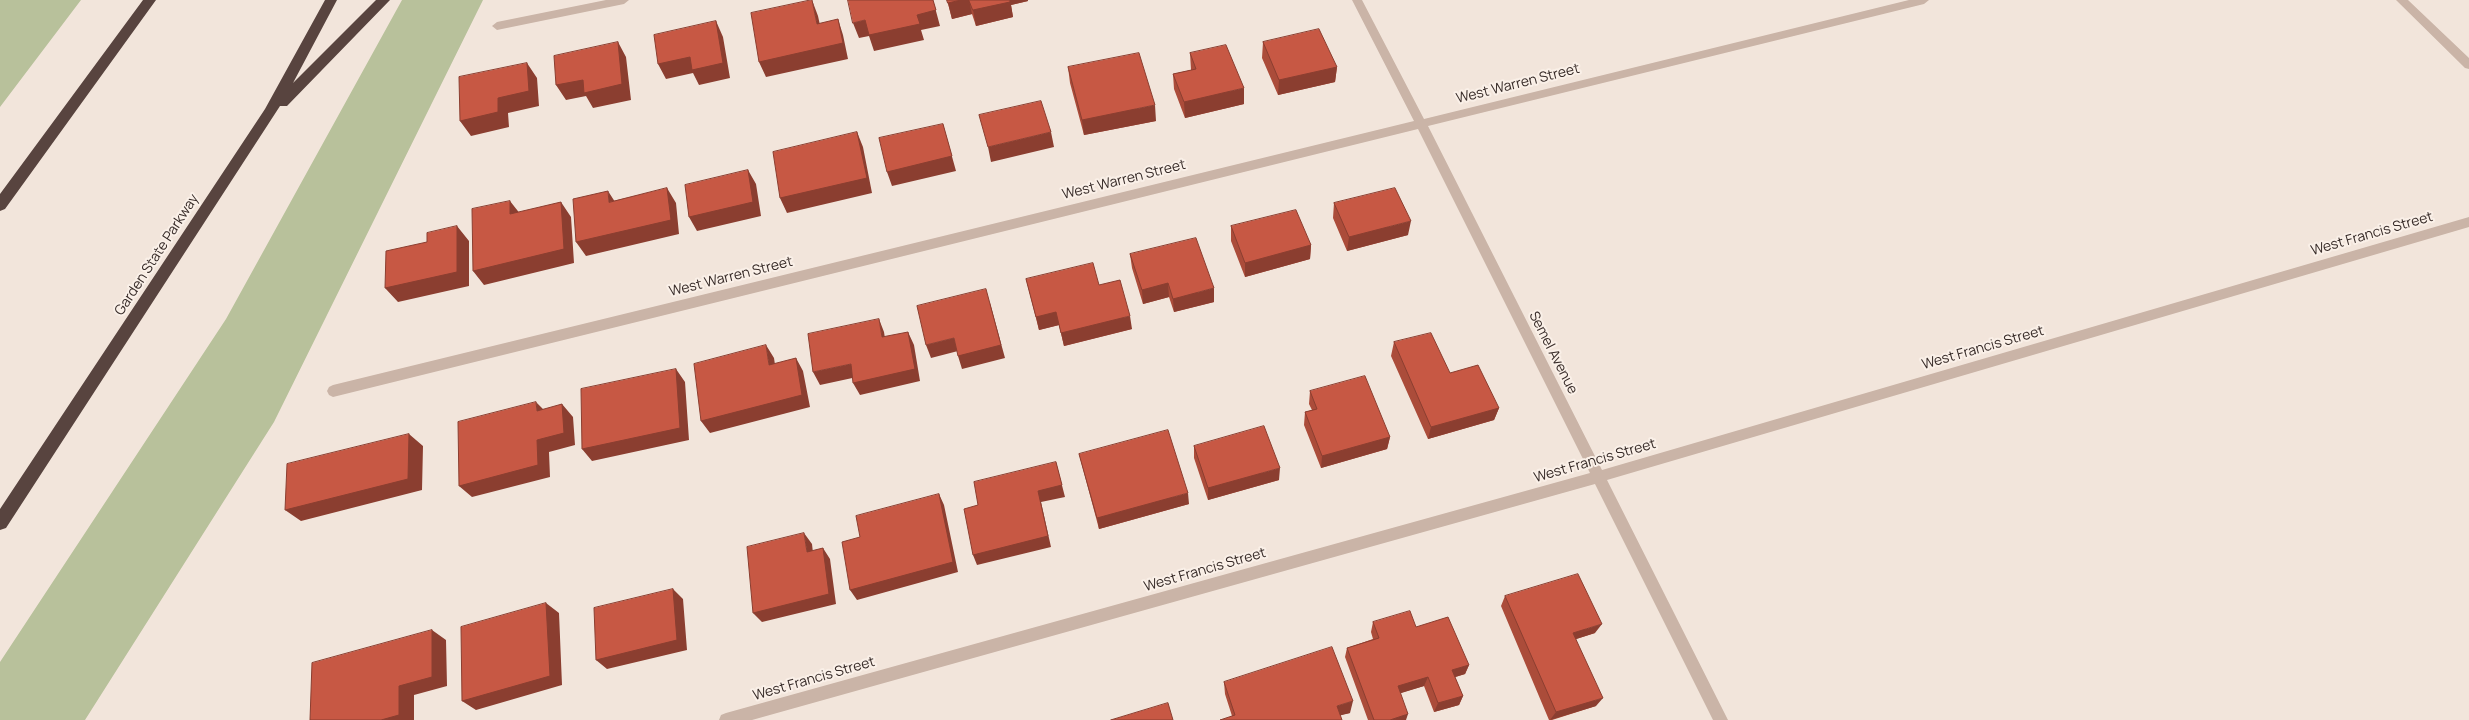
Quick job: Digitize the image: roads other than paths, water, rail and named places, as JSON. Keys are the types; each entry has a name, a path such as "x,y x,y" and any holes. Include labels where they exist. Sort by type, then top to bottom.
{"highway":[{"path":"0,205 150,0"},
{"name":"Garden State Parkway","path":"0,523 270,113 331,0"},
{"path":"270,113 384,0"}],"street":[{"path":"497,26 624,0"},
{"name":"Semel Avenue","path":"1357,0 1421,123 1721,720"},
{"name":"West Warren Street","path":"333,391 1924,0"},
{"path":"2401,0 2469,65"},
{"name":"West Francis Street","path":"726,720 1598,478 2469,222"}]}
